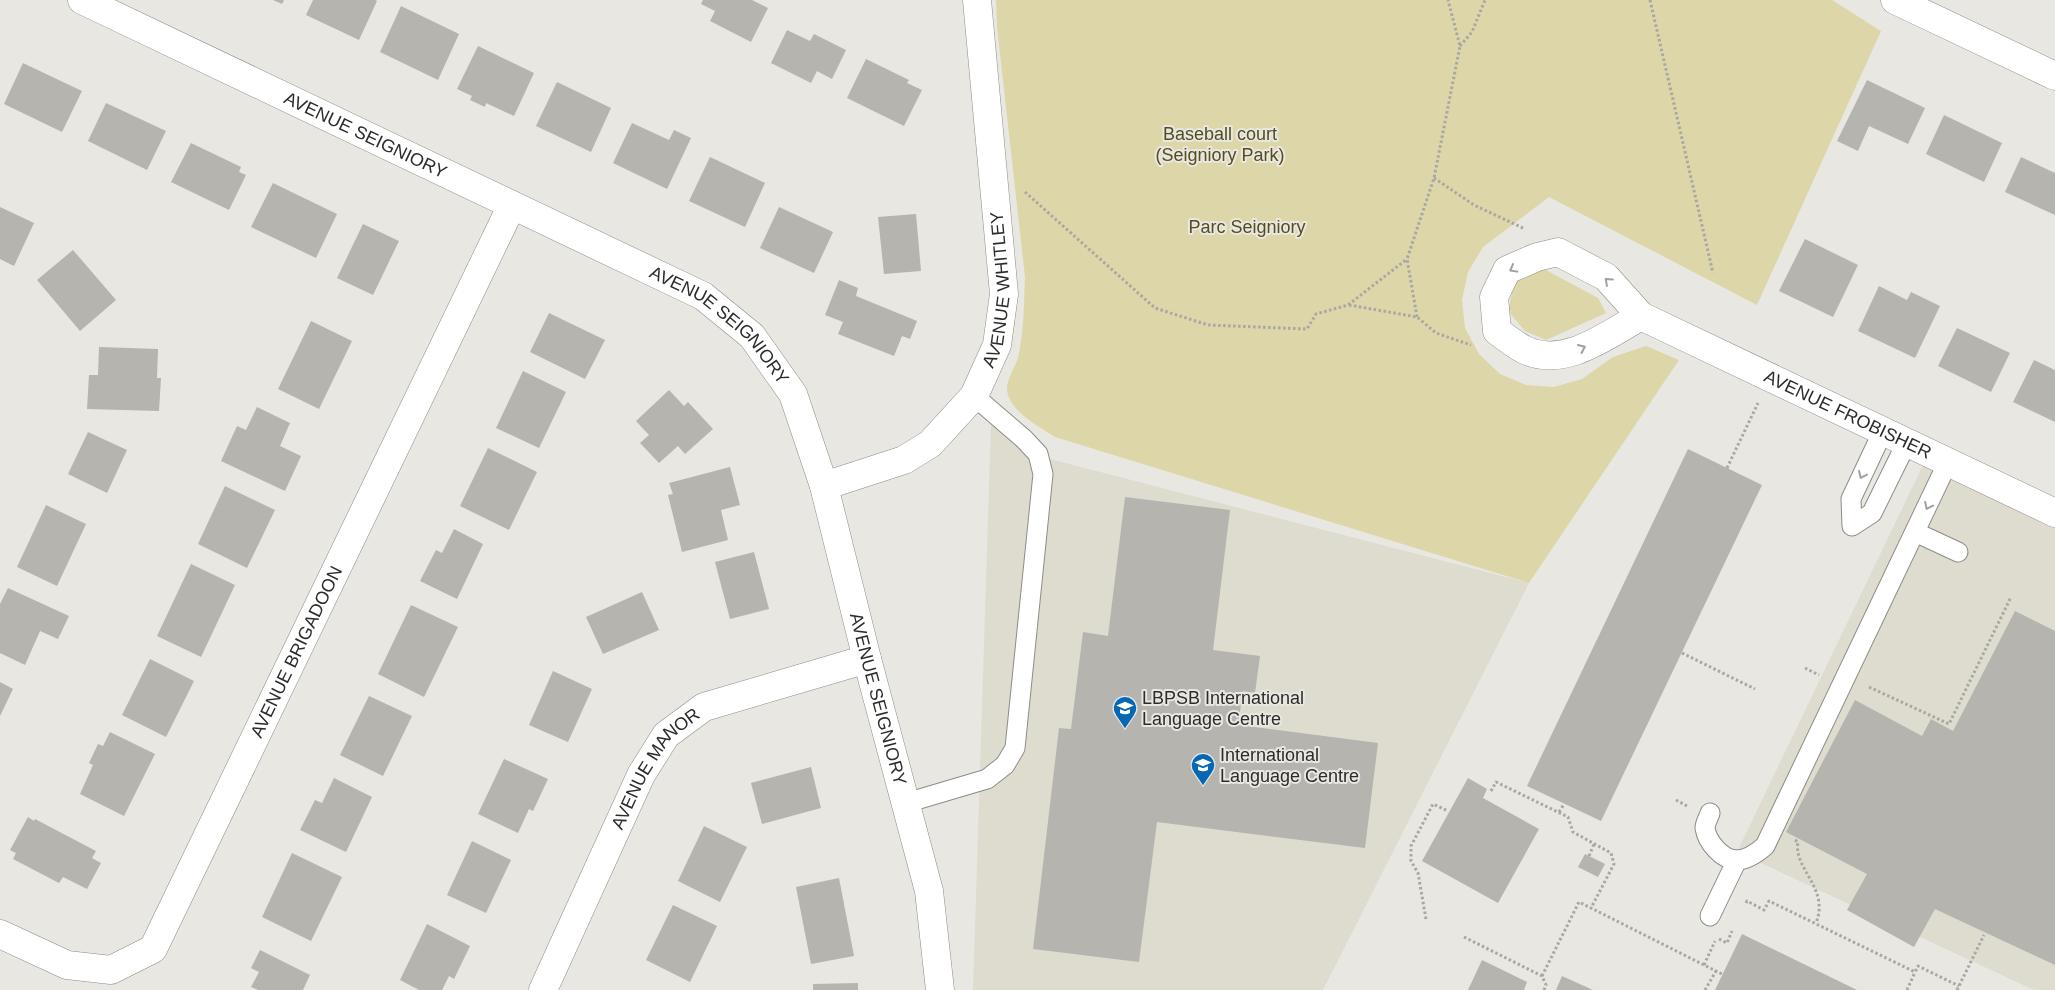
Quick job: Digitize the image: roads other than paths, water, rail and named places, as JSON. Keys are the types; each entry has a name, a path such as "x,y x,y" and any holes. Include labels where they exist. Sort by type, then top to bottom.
{"street":[{"name":"AVENUE SEIGNIORY","path":"82,0 703,296 752,336 793,394 824,486 867,659 929,891 940,990"},
{"path":"1894,0 2055,76"},
{"name":"AVENUE WHITLEY","path":"824,486 904,460 930,444 974,396 997,345 1004,294 970,3"},
{"name":"AVENUE BRIGADOON","path":"0,934 67,966 110,970 153,949 512,205"},
{"name":"AVENUE FROBISHER","path":"1642,316 1578,351 1547,356 1524,350 1497,331 1494,297 1507,270 1537,257 1558,252 1606,277 1642,316 2055,513"},
{"name":"AVENUE MANOR","path":"543,990 641,775 666,735 704,707 867,659"}],"lane":[{"path":"906,803 987,779 1005,765 1015,748 1043,474 1038,454 974,396"},
{"path":"1883,431 1851,499 1852,526 1872,513 1907,442"},
{"path":"1710,813 1705,826 1709,842 1722,855 1737,860 1754,855 1766,846 1948,462"},
{"path":"1916,532 1958,552"},
{"path":"1710,916 1737,860"}],"place":[{"name":"LBPSB International Language Centre","path":"1125,729"},
{"name":"International Language Centre","path":"1203,786"}],"park label":[{"name":"Baseball court (Seigniory Park)","path":"1220,144"},
{"name":"Parc Seigniory","path":"1247,227"}]}
